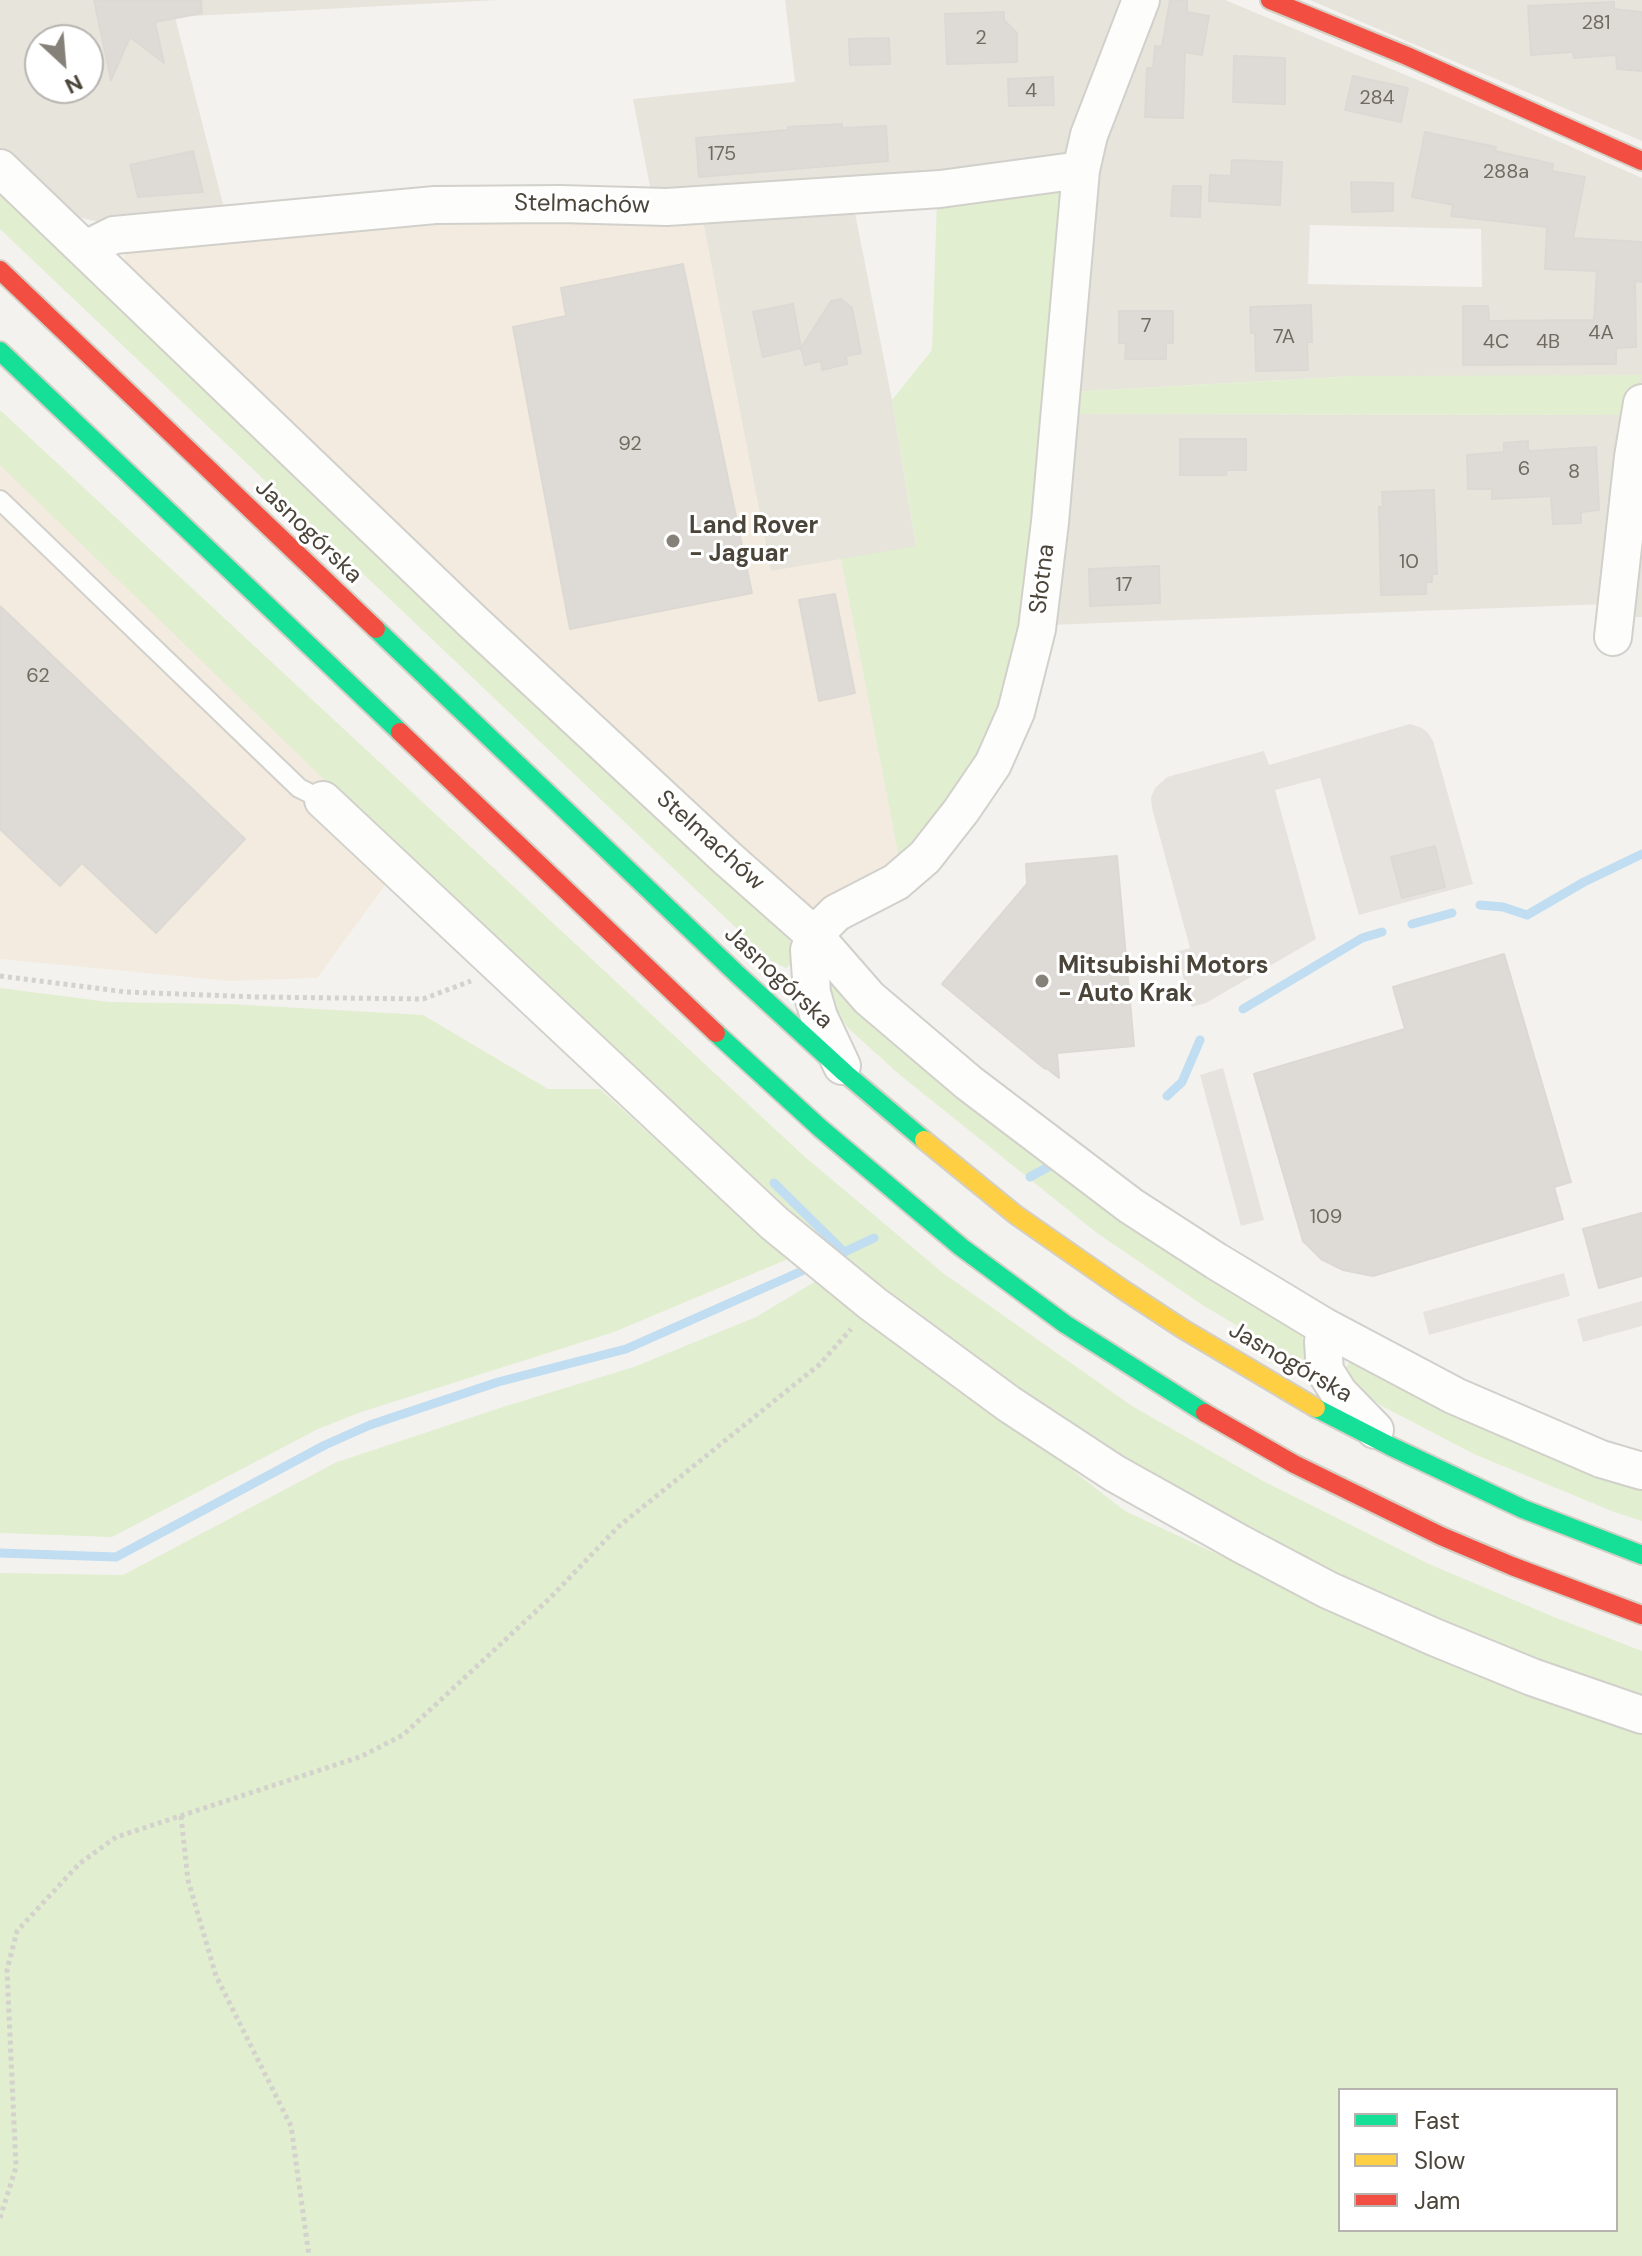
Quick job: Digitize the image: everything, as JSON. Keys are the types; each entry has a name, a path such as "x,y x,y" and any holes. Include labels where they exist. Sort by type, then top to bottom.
{"main road":[{"path":"1270,0 1407,56 1642,161"},
{"name":"Jasnogórska","path":"0,270 648,889 845,1073 962,1173 1122,1289 1292,1394 1390,1446 1523,1509 1642,1555"},
{"path":"0,351 700,1018 820,1128 973,1256 1065,1324 1220,1423 1294,1464 1441,1536 1642,1615"}],"street":[{"name":"Słotna","path":"814,935 836,913 896,882 925,857 993,764 1016,712 1037,629 1050,522 1081,170 1089,135 1141,0"},
{"name":"Stelmachów","path":"0,168 472,621 814,935 869,998 969,1083 1131,1206 1325,1327 1455,1396 1601,1459 1642,1471"},
{"name":"Stelmachów","path":"86,249 114,235 435,205 667,207 940,189 1081,170"},
{"path":"1613,637 1642,403"},
{"path":"323,800 774,1223 873,1304 1009,1404 1114,1473 1328,1590 1532,1677 1642,1715"},
{"path":"814,935 808,964 812,993 819,1017 845,1073"},
{"path":"1325,1327 1325,1371 1339,1393 1390,1446"}],"lane":[{"path":"0,369 33,382"},
{"path":"0,500 299,788 323,800"}],"path":[{"path":"0,976 126,992 423,999 505,969"},
{"path":"0,2218 16,2167 7,1970 17,1931 79,1864 116,1837 360,1757 403,1735 549,1599 618,1527 820,1364 873,1304"},
{"path":"181,1816 188,1880 216,1976 291,2126 309,2256"}],"shaded area":[{"path":"0,0 497,0 175,17 225,212 107,224 70,215 0,148"},
{"path":"785,0 1120,0 1068,155 1040,164 651,192 633,99 795,82"},
{"path":"1159,0 1225,0 1642,178 1642,617 1624,617 1607,604 1048,625 1072,414 1630,415 1355,376 1070,392 1102,161 1112,120","holes":["1310,225 1481,229 1482,287 1308,284"]},
{"path":"1310,0 1642,0 1642,141"},
{"path":"853,203 892,400 916,547 771,572 701,212"},
{"path":"701,212 771,571 841,559 900,863 845,896 806,911 696,816 123,265 126,248 439,213"},
{"path":"0,435 419,839 317,978 230,981 0,959"},
{"path":"1410,724 1422,728 1433,741 1473,884 1359,915 1320,778 1275,790 1316,939 1206,1003 1192,1007 1176,952 1190,948 1152,808 1151,797 1155,788 1167,777 1264,751 1269,765"},
{"path":"1223,1068 1264,1220 1241,1226 1200,1075"},
{"path":"1564,1273 1570,1296 1429,1335 1423,1312"},
{"path":"1642,1301 1642,1326 1583,1342 1577,1319"}],"green space":[{"path":"1048,185 1065,197 1018,636 1003,710 969,776 900,863 841,559 916,546 892,400 932,350 937,201"},
{"path":"0,192 555,720 763,914 778,922 788,934 792,963 786,968 771,961 0,229"},
{"path":"1642,375 1631,415 1072,414 1070,392 1355,376"},
{"path":"0,410 805,1157 943,1273 1132,1406 1263,1481 1429,1564 1642,1651 1642,1705 1410,1615 1083,1442 781,1212 438,890 0,465"},
{"path":"828,973 1302,1333 1307,1367 1204,1306 1097,1233 900,1075 848,1028 825,998"},
{"path":"0,988 109,1002 229,1004 423,1015 548,1089 600,1089 788,1259 614,1332 361,1412 318,1429 112,1537 0,1533"},
{"path":"816,1281 915,1348 1125,1511 1365,1623 1642,1729 1642,2256 0,2256 0,1573 123,1575 337,1462 634,1367 756,1317"},
{"path":"1350,1361 1358,1361 1642,1483 1642,1521 1474,1454 1382,1406 1350,1380 1345,1369"}],"building":[{"path":"94,0 201,0 202,13 155,22 164,63 130,37 111,80 104,47 104,24 99,24"},
{"path":"1170,0 1187,0 1187,12 1209,16 1202,55 1185,52 1183,118 1145,117 1147,68 1153,68 1155,46 1162,47"},
{"path":"1614,2 1614,9 1642,12 1642,71 1617,69 1616,55 1574,58 1573,52 1531,55 1528,6"},
{"path":"1004,12 1004,20 1017,33 1017,62 947,64 945,14"},
{"path":"889,38 890,64 850,65 849,39"},
{"path":"1234,56 1285,58 1285,104 1233,102"},
{"path":"1353,76 1408,88 1401,122 1345,110"},
{"path":"1053,77 1054,105 1009,106 1008,79"},
{"path":"842,124 842,128 886,126 888,161 699,177 696,138"},
{"path":"1425,132 1496,147 1495,151 1553,164 1552,171 1585,177 1573,238 1642,242 1642,282 1635,281 1636,347 1616,348 1616,364 1463,365 1463,306 1488,306 1489,321 1594,320 1597,271 1545,269 1547,227 1451,216 1453,205 1412,197"},
{"path":"193,151 203,192 138,197 130,165"},
{"path":"1232,160 1282,162 1280,205 1209,201 1210,175 1231,176"},
{"path":"1351,182 1393,183 1393,211 1352,212"},
{"path":"1173,186 1201,186 1200,217 1171,216"},
{"path":"683,264 752,593 570,629 513,327 566,316 561,288"},
{"path":"841,299 852,308 861,353 846,356 847,364 822,370 821,361 805,365 801,348 831,301"},
{"path":"793,304 801,348 763,357 753,312"},
{"path":"1311,305 1312,342 1307,342 1308,370 1256,371 1255,333 1251,333 1250,307"},
{"path":"1119,311 1173,311 1173,343 1166,343 1166,359 1125,359 1126,343 1119,343"},
{"path":"1180,439 1246,439 1246,470 1227,470 1226,475 1180,475"},
{"path":"1528,441 1528,451 1596,447 1599,510 1581,512 1581,523 1553,524 1551,496 1492,499 1492,489 1468,489 1467,455 1504,452 1504,443"},
{"path":"1434,490 1437,574 1432,574 1432,582 1426,582 1426,594 1381,595 1379,507 1383,507 1382,492"},
{"path":"1159,566 1160,603 1090,606 1089,569"},
{"path":"835,594 855,693 819,701 799,600"},
{"path":"0,606 245,839 156,933 82,863 60,886 0,829"},
{"path":"1435,846 1445,887 1402,898 1391,857"},
{"path":"1117,856 1134,1046 1057,1053 1059,1078 942,984 1027,884 1026,864"},
{"path":"1504,954 1571,1182 1554,1187 1563,1219 1373,1276 1343,1270 1321,1259 1303,1241 1254,1074 1405,1029 1393,987"},
{"path":"1642,1213 1642,1276 1599,1288 1583,1229"}],"waterway":[{"path":"1480,905 1503,907 1527,915 1584,882 1642,854"},
{"path":"1412,924 1452,913"},
{"path":"1243,1009 1362,938 1382,932"},
{"path":"1167,1096 1182,1082 1200,1040"},
{"path":"1030,1177 1050,1166"},
{"path":"774,1183 844,1252"},
{"path":"840,1254 874,1238"},
{"path":"0,1553 116,1557 325,1445 370,1425 498,1382 626,1349 802,1271"}],"traffic: fast":[{"path":"0,351 400,732"},
{"path":"376,629 738,975 924,1140"},
{"path":"716,1033 820,1128 961,1247 1065,1324 1205,1413"},
{"path":"1316,1408 1523,1509 1642,1555"}],"traffic: slow":[{"path":"924,1140 1016,1215 1122,1289 1316,1408"}],"traffic: jam":[{"path":"1270,0 1407,56 1642,161"},
{"path":"0,270 376,629"},
{"path":"400,732 716,1033"},
{"path":"1205,1413 1294,1464 1441,1536 1642,1615"}],"place":[{"name":"Land Rover - Jaguar","path":"673,541"},
{"name":"Mitsubishi Motors - Auto Krak","path":"1042,981"}]}
